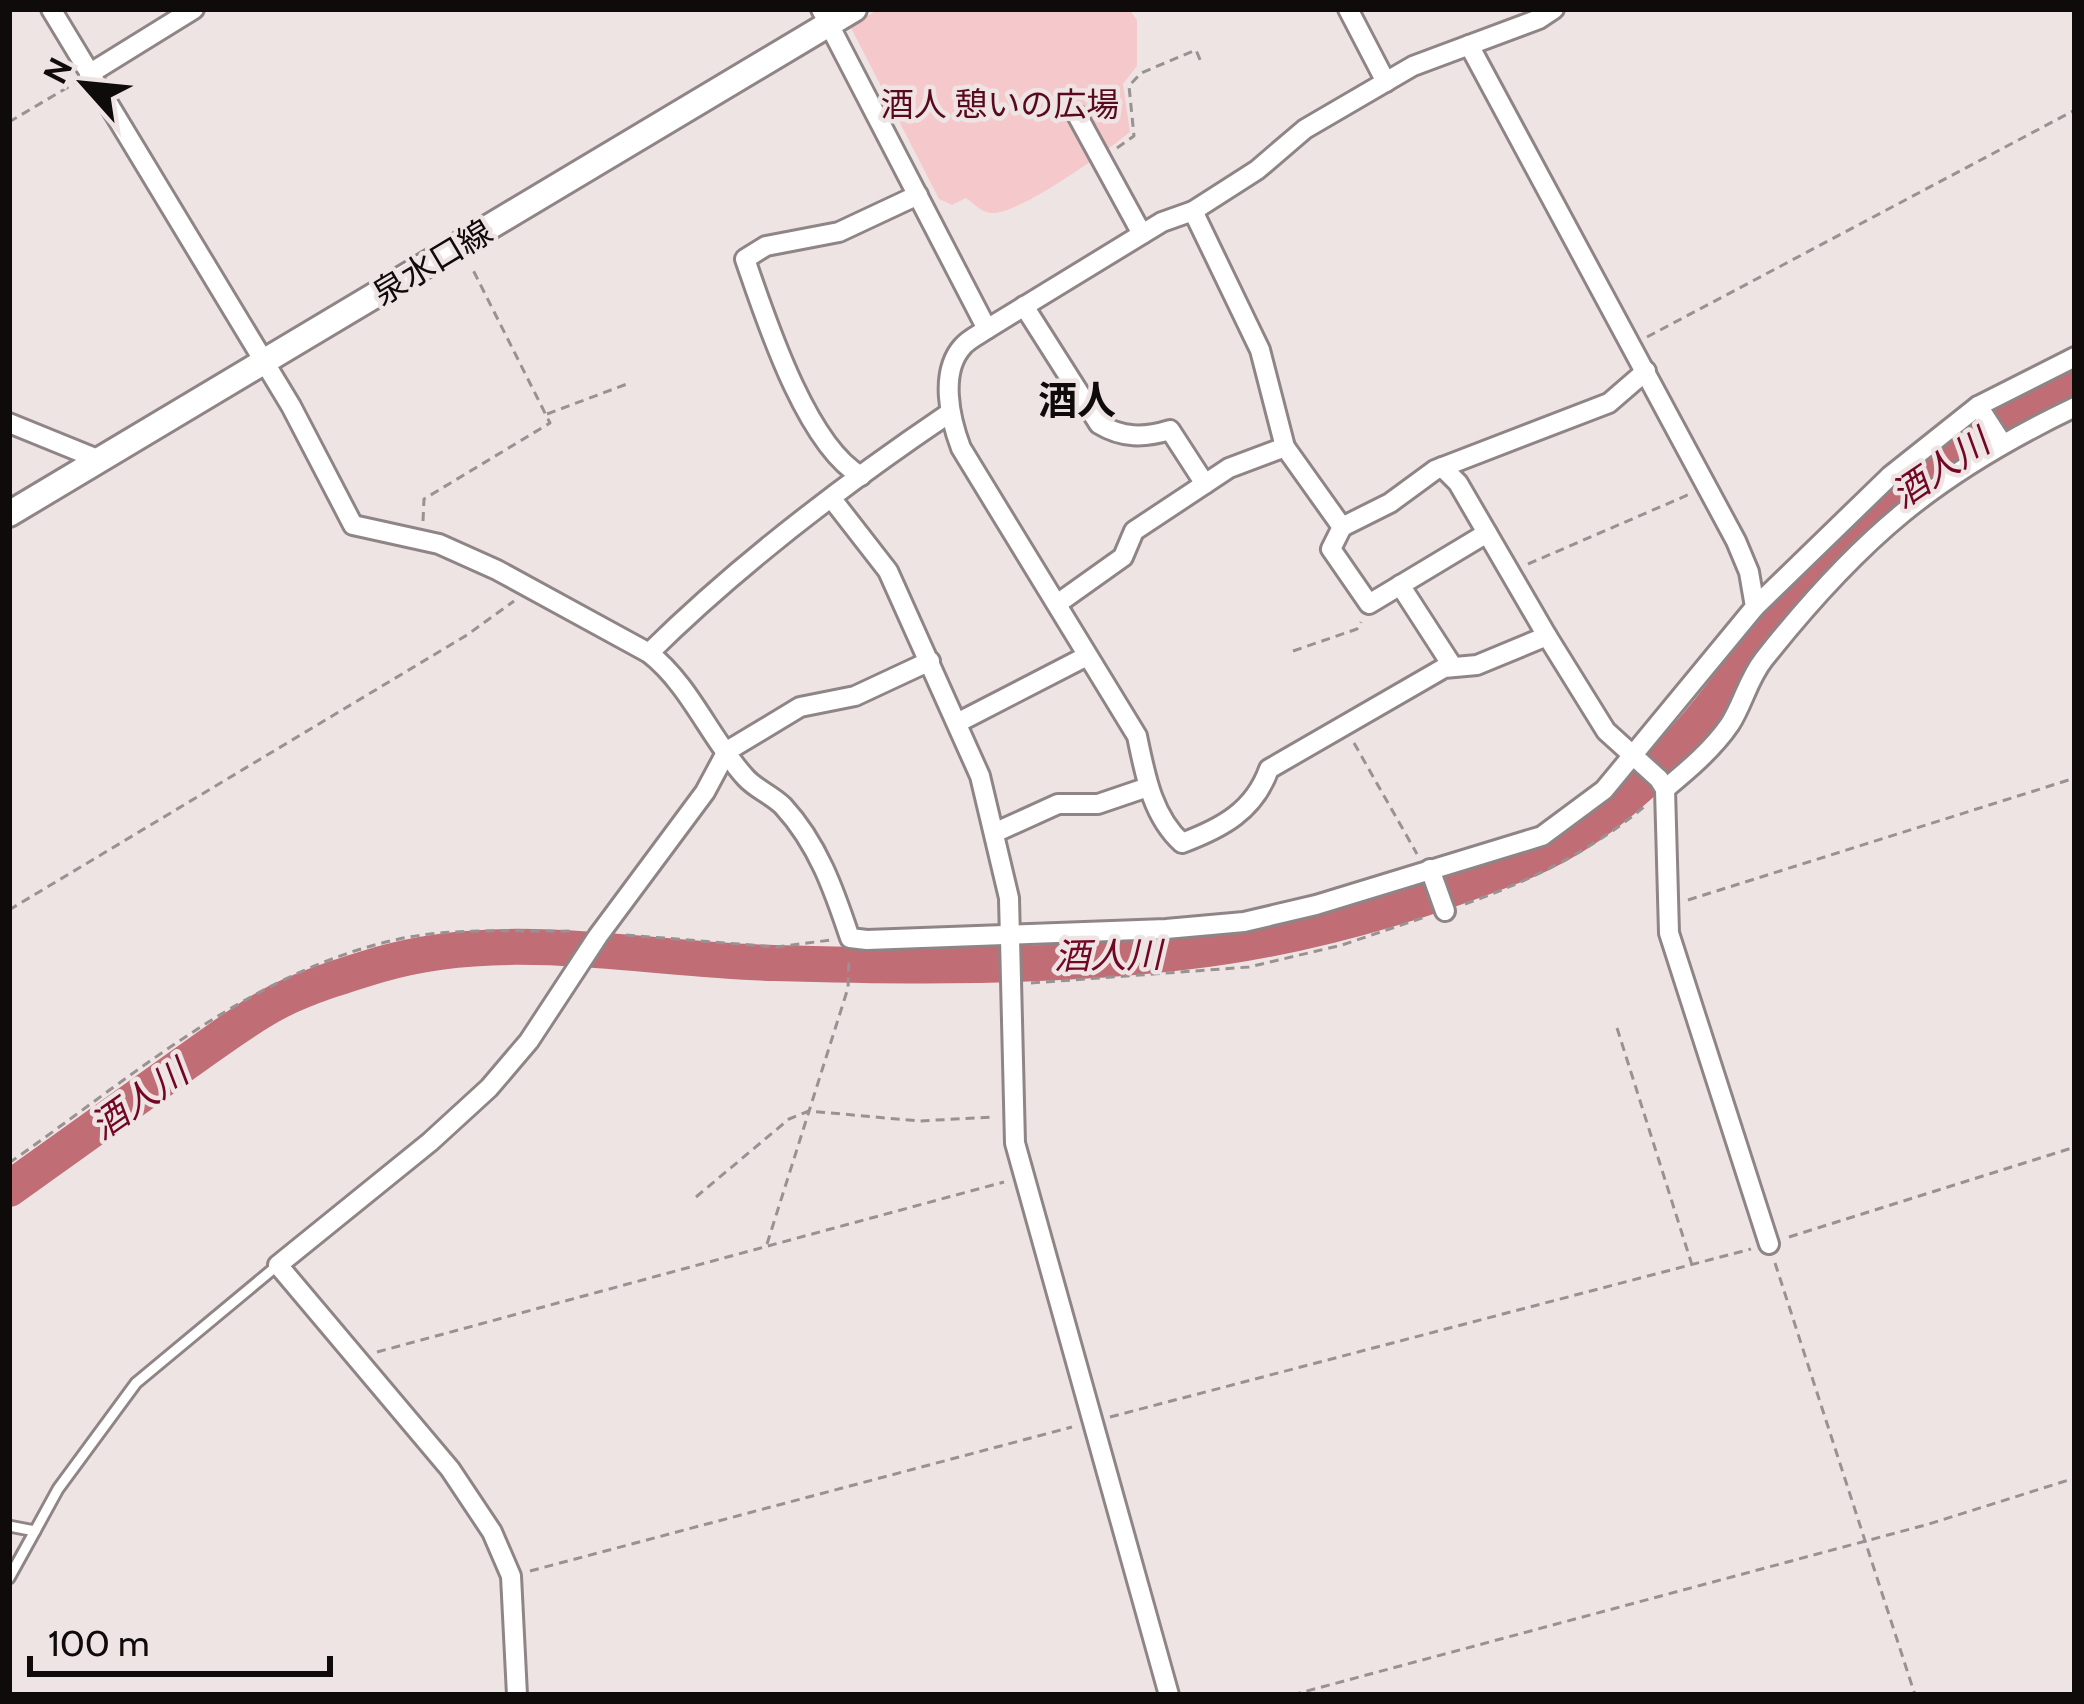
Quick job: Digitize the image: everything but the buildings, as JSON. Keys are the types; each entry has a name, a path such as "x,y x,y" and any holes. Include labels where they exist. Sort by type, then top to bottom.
{"main road":[{"name":"泉水口線","path":"9,514 460,245 825,17 854,9"}],"street":[{"path":"51,9 291,406 353,525 423,540 497,570 650,653 668,668 747,780 779,802 804,832 828,875 850,938 1244,922 1316,905 1542,836 1604,790 1755,607 1890,476 1978,406 2075,357"},
{"path":"89,74 194,9"},
{"path":"1348,9 1386,82"},
{"path":"1547,636 1477,665 1444,668 1269,769 1262,790 1245,809 1216,830 1182,842 1169,832 1148,787 1137,736 961,448 948,414 951,370 962,346 987,329 1162,222 1193,212 1257,170 1305,129 1413,66 1539,20 1554,9"},
{"path":"825,17 987,329"},
{"path":"1469,44 1708,486 1749,572 1755,607"},
{"path":"1077,115 1142,234"},
{"path":"861,476 833,455 777,352 745,259 766,246 839,232 917,195"},
{"path":"1193,212 1260,350 1285,446 1342,527"},
{"path":"1024,306 1099,424 1118,436 1170,430 1205,484"},
{"path":"1487,533 1369,604 1331,549 1342,527 1390,503 1442,467 1609,403 1646,371"},
{"path":"1978,406 2002,442"},
{"path":"1665,789 1731,723 1760,664 1845,562 1898,514 2002,442 2075,407"},
{"path":"650,653 710,592 948,414"},
{"path":"9,423 100,460"},
{"path":"1057,604 1123,557 1134,531 1228,468 1285,446"},
{"path":"1442,467 1458,483 1606,731 1659,778 1665,789 1667,906 1678,968 1768,1244"},
{"path":"832,499 888,571 980,776 1009,898 1012,1117 1023,1177 1169,1695"},
{"path":"1400,585 1453,667"},
{"path":"957,723 1087,656"},
{"path":"518,1695 511,1576 492,1532 450,1469 278,1265 489,1088 529,1041 603,930 705,792 727,752 800,707 855,696 931,661"},
{"path":"994,833 1058,804 1098,804 1148,787"},
{"path":"1430,869 1445,910"}],"lane":[{"path":"9,1578 58,1489 136,1383 278,1265"},
{"path":"9,1526 35,1531"}],"path":[{"path":"1101,160 1134,136 1129,86 1142,73 1196,50 1201,62"},
{"path":"9,122 89,74"},
{"path":"1632,346 2075,110"},
{"path":"423,540 424,499 550,423 460,245"},
{"path":"545,414 627,384"},
{"path":"1509,571 1708,486"},
{"path":"9,910 467,635 529,590"},
{"path":"1293,651 1357,629 1369,604"},
{"path":"1345,725 1408,845 1430,869"},
{"path":"1667,906 2075,778"},
{"path":"1012,985 1249,967 1342,945 1527,881 1618,829 1665,789"},
{"path":"9,1163 224,1012 308,966 402,938 603,930 650,940 776,947 850,938 848,988 767,1244"},
{"path":"1617,1028 1692,1265"},
{"path":"696,1196 789,1119 809,1111 919,1121 1012,1117"},
{"path":"511,1576 1692,1265 2075,1147"},
{"path":"363,1365 381,1348 1023,1177"},
{"path":"1768,1244 1915,1695"},
{"path":"1292,1695 1865,1541 2075,1478"}],"green space":[{"name":"酒人 憩いの広場","path":"879,9 1129,9 1137,20 1137,66 1123,84 1130,132 1062,181 1003,211 986,212 966,198 952,205 939,199 850,26"}],"waterway":[{"name":"酒人川","path":"9,1189 266,1008 327,981 426,954 524,947 725,961 927,965 1133,957 1313,929 1399,906 1523,862 1575,835 1622,801 1664,761 1812,578 1874,511 1956,450 2075,388"}],"district":[{"name":"酒人","path":"1077,400"}]}
